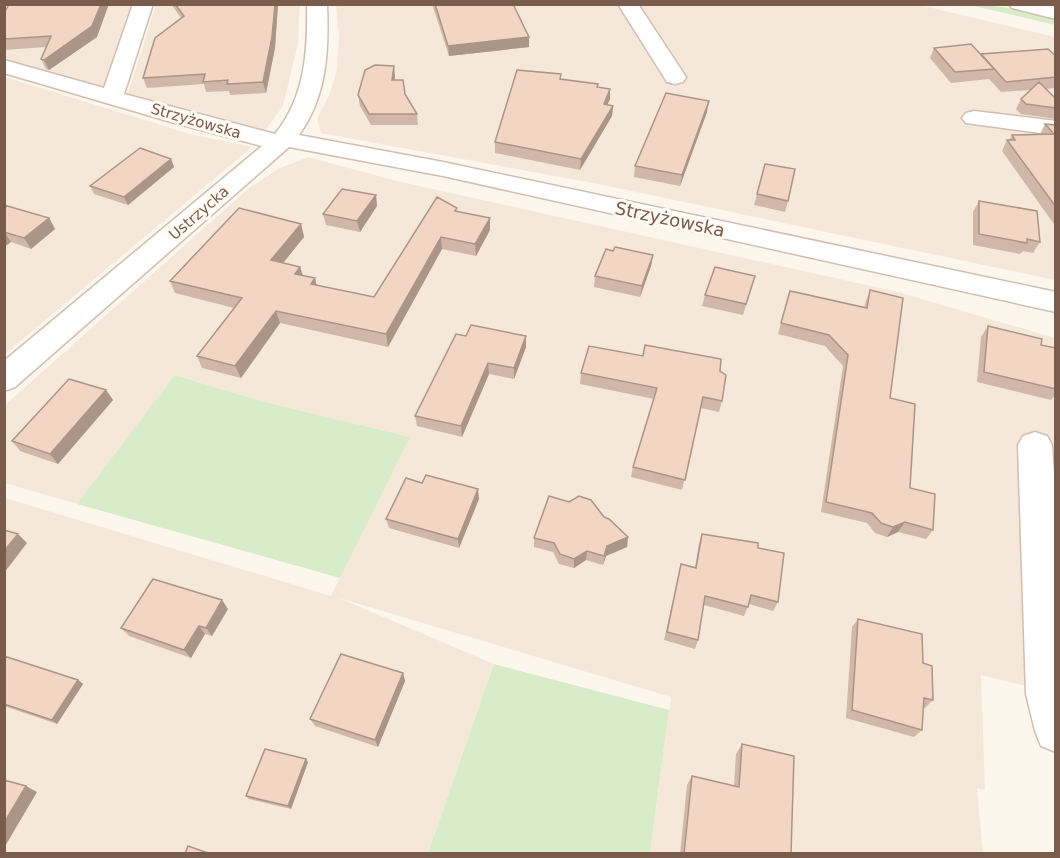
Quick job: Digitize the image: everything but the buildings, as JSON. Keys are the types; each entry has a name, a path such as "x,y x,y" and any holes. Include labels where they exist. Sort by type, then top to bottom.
{"street":[{"path":"112,96 143,4"},
{"name":"Ustrzycka","path":"4,379 282,141 303,113 315,75 318,43 317,4"},
{"path":"628,4 675,77"},
{"path":"1019,4 1053,10"},
{"name":"Strzyżowska","path":"4,66 186,119 282,141 454,172 1056,302"},
{"path":"974,118 1056,128"},
{"path":"1035,445 1051,713"}],"shaded area":[{"path":"4,5 138,5 110,84 97,87 5,60"},
{"path":"156,5 300,5 298,44 283,106 262,134 130,97 128,93"},
{"path":"336,5 920,5 1055,37 1055,280 598,184 321,133 317,119 329,95 337,70 339,35"},
{"path":"5,77 190,134 252,147 5,354"},
{"path":"308,157 397,181 898,292 1055,338 1055,693 981,675 985,790 977,788 983,853 650,853 671,697 339,598 494,664 428,853 5,853 5,498 331,596 410,437 261,401 176,375 77,504 5,483 4,406 249,188 278,169"}],"green space":[{"path":"970,5 1003,7 1055,18 1055,25"},
{"path":"175,375 261,401 410,437 340,578 77,504"},
{"path":"494,664 669,710 650,853 428,853"}]}
